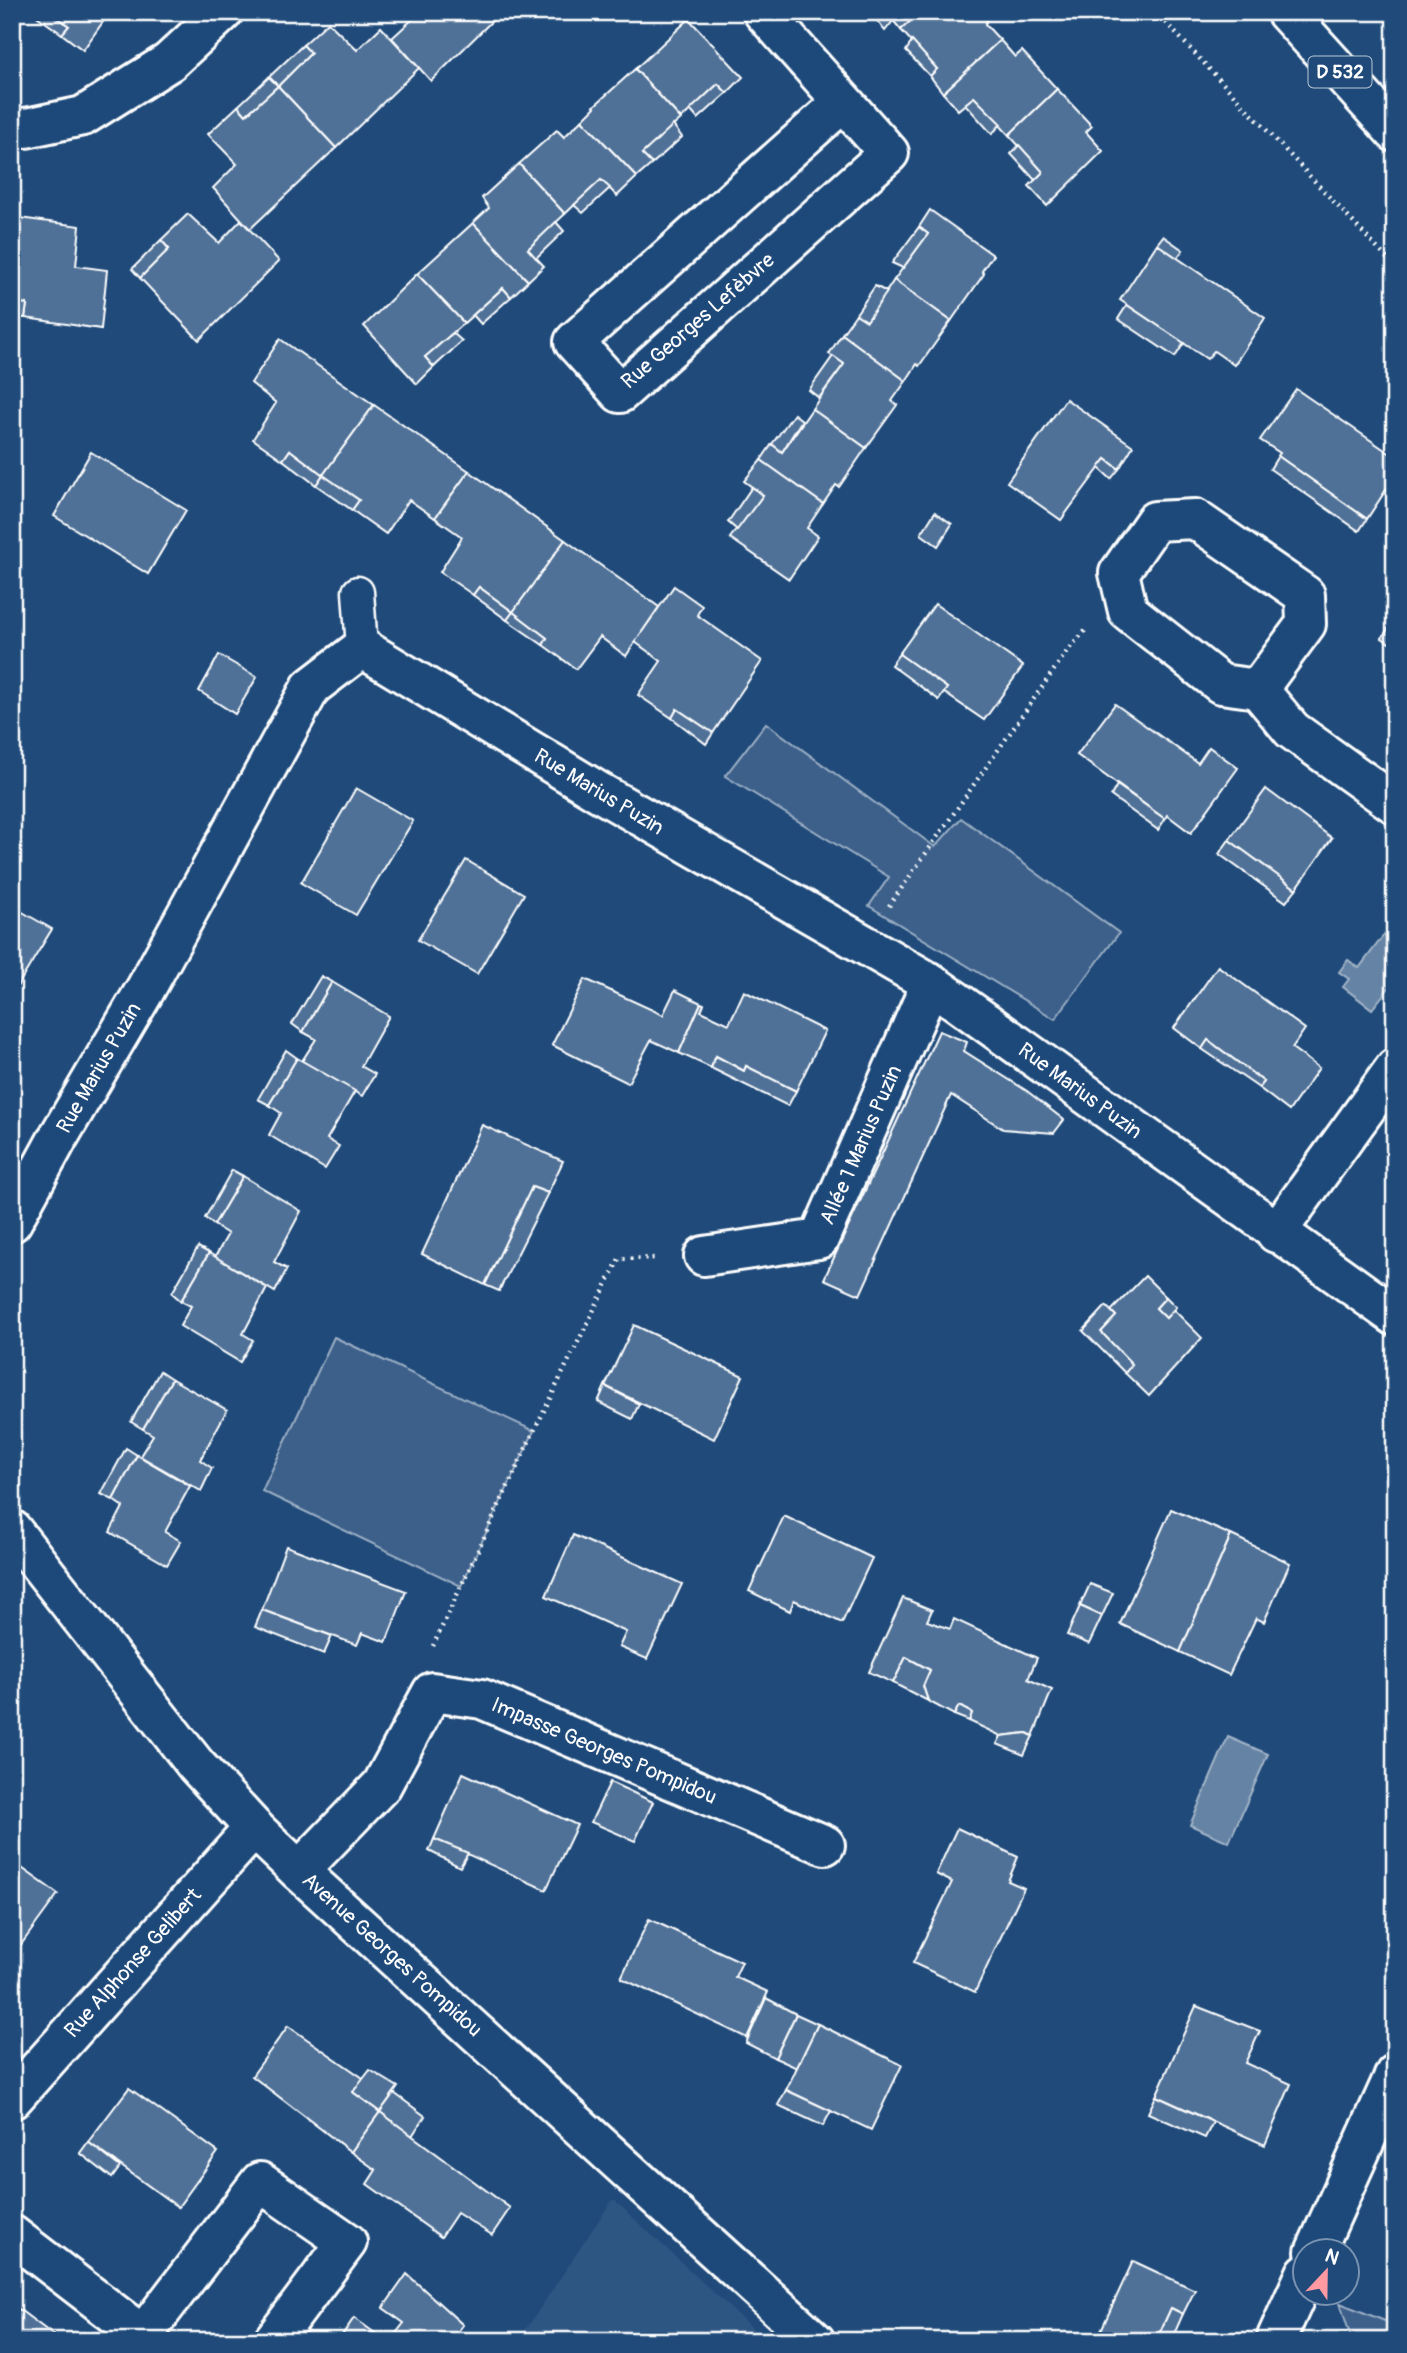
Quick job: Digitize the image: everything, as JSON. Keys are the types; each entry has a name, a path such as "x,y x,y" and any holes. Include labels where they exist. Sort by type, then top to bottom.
{"street":[{"path":"17,121 83,116 169,62 223,12"},
{"name":"Rue Georges Lefèbvre","path":"762,12 889,153 620,393 574,342 843,102"},
{"name":"D 532","path":"1286,12 1395,132"},
{"path":"1258,689 1306,624 1305,595 1195,519 1156,521 1119,573 1128,611 1221,684 1258,689 1292,730 1395,804"},
{"name":"Rue Marius Puzin","path":"12,1222 145,990 311,687 362,649 599,792 932,983 1276,1233 1315,1257 1395,1316"},
{"name":"Allée 1 Marius Puzin","path":"704,1256 819,1239 932,983"},
{"path":"1276,1233 1395,1068"},
{"name":"Avenue Georges Pompidou","path":"12,1530 196,1765 254,1828 814,2341"},
{"path":"299,1871 382,1785 432,1692"},
{"name":"Impasse Georges Pompidou","path":"432,1692 482,1699 825,1845"},
{"name":"Rue Alphonse Gelibert","path":"12,2099 254,1828"},
{"path":"1321,2238 1395,2074"},
{"path":"12,2235 147,2338 260,2182 347,2242 273,2341"},
{"path":"1278,2341 1277,2337 1292,2304"}],"lane":[{"path":"358,592 362,649"}],"path":[{"path":"1156,12 1395,267"},
{"path":"862,944 1068,650 1123,590"},
{"path":"432,1692 432,1647 534,1431 620,1259 704,1256"}],"shaded area":[{"path":"766,723 935,847 961,818 1119,933 1055,1019 869,906 889,877 725,776"},
{"path":"1384,935 1395,944 1395,980 1372,1009 1343,987 1349,979 1339,972 1348,960 1359,968"},
{"path":"334,1337 534,1431 461,1586 262,1491"},
{"path":"1228,1737 1268,1754 1229,1842 1190,1825"},
{"path":"613,2199 766,2341 518,2341"},
{"path":"1342,2308 1352,2308 1395,2325 1395,2341 1352,2341"}],"building":[{"path":"50,12 69,26 62,34 34,14"},
{"path":"50,12 110,12 83,50 62,34 69,26"},
{"path":"415,12 501,12 431,81 392,38 417,15"},
{"path":"870,12 886,12 893,21 885,31"},
{"path":"886,12 920,12 901,30"},
{"path":"920,12 980,12 987,20 985,24 1000,40 943,93 930,76 937,69 901,30"},
{"path":"689,19 743,77 727,93 718,84 681,119 635,69"},
{"path":"328,22 357,50 381,27 419,68 336,148 278,86 311,53 303,45"},
{"path":"1000,40 1015,57 1022,51 1057,89 1009,135 974,97 958,110 943,93"},
{"path":"912,41 937,69 930,76 906,51"},
{"path":"303,45 311,53 278,86 269,77"},
{"path":"635,69 681,119 642,154 652,164 637,177 582,120"},
{"path":"269,77 278,86 246,115 238,106"},
{"path":"718,84 727,93 698,119 690,110"},
{"path":"278,86 336,148 250,229 213,188 237,164 208,134 238,106 246,115"},
{"path":"1057,89 1092,126 1086,132 1103,151 1047,206 1029,186 1043,172 1009,135"},
{"path":"974,97 1001,124 992,134 965,104"},
{"path":"582,120 637,177 617,196 601,180 565,214 519,164 557,130 564,137"},
{"path":"673,125 682,137 652,164 642,154"},
{"path":"1019,145 1043,172 1035,180 1011,154"},
{"path":"519,164 565,214 528,249 544,266 528,281 473,223 489,208 482,198"},
{"path":"601,180 610,188 583,213 574,205"},
{"path":"930,210 993,255 982,271 984,274 951,321 894,280 928,234 919,227"},
{"path":"188,214 219,243 241,220 279,261 199,340 140,278 169,249 161,240"},
{"path":"12,217 80,226 76,266 107,270 101,329 25,318 27,304 12,302"},
{"path":"556,222 564,231 536,258 528,249"},
{"path":"473,223 528,281 511,297 503,288 464,323 417,274"},
{"path":"919,227 928,234 903,268 892,263"},
{"path":"1163,236 1183,250 1177,258 1157,244"},
{"path":"161,240 169,249 140,278 132,269"},
{"path":"1157,244 1265,318 1234,365 1214,351 1207,359 1120,300"},
{"path":"417,274 464,323 425,357 434,367 417,384 364,326"},
{"path":"894,280 951,321 906,381 842,334 856,314 867,321"},
{"path":"875,286 887,292 867,321 856,314"},
{"path":"503,288 511,297 481,324 473,315"},
{"path":"12,302 27,304 25,318 12,317"},
{"path":"1127,305 1184,343 1175,357 1118,319"},
{"path":"453,333 462,341 434,367 425,357"},
{"path":"842,334 906,381 892,401 897,405 866,448 812,409 844,364 829,354"},
{"path":"280,339 374,405 323,475 290,450 283,460 253,439 276,403 251,383"},
{"path":"833,356 844,364 819,398 809,390"},
{"path":"1296,389 1395,457 1395,476 1367,519 1278,456 1280,453 1260,440"},
{"path":"1066,399 1133,446 1119,469 1106,459 1061,520 1007,482"},
{"path":"374,405 469,471 435,518 409,500 386,534 352,510 359,500 323,475"},
{"path":"812,409 866,448 839,487 836,485 823,504 761,460 772,444 782,452"},
{"path":"794,414 802,420 782,452 772,444"},
{"path":"290,450 323,475 316,485 283,460"},
{"path":"91,452 186,510 148,574 54,516"},
{"path":"1278,456 1367,519 1359,531 1270,469"},
{"path":"1106,459 1119,469 1111,479 1099,468"},
{"path":"761,460 823,504 807,528 818,536 789,579 730,538 763,495 744,481"},
{"path":"469,471 565,540 513,612 479,587 473,595 440,572 462,537 435,518"},
{"path":"323,475 359,500 352,510 316,485"},
{"path":"752,487 763,495 737,530 728,522"},
{"path":"935,512 952,524 938,546 921,534"},
{"path":"565,540 659,607 626,656 600,637 576,669 543,645 547,638 513,612"},
{"path":"674,586 702,606 697,615 762,661 713,733 677,709 672,718 638,695 661,661 635,642"},
{"path":"479,587 513,612 507,620 473,595"},
{"path":"935,604 1023,666 984,720 943,692 947,688 899,654"},
{"path":"513,612 547,638 543,645 507,620"},
{"path":"1395,618 1395,647 1382,638"},
{"path":"899,654 947,688 939,700 891,665"},
{"path":"219,655 257,677 235,714 199,691"},
{"path":"1115,704 1198,763 1209,747 1238,768 1191,833 1167,815 1165,819 1077,755"},
{"path":"677,709 713,733 706,744 672,718"},
{"path":"1117,785 1165,819 1158,830 1111,796"},
{"path":"356,788 413,821 356,915 301,883"},
{"path":"1266,789 1332,838 1296,889 1229,840"},
{"path":"1229,840 1296,889 1286,902 1219,854"},
{"path":"466,860 524,894 477,974 418,940"},
{"path":"12,906 52,929 12,995"},
{"path":"1218,966 1305,1029 1292,1048 1319,1068 1289,1111 1259,1088 1264,1082 1208,1040 1202,1049 1174,1028"},
{"path":"321,976 332,982 303,1032 292,1024"},
{"path":"585,979 663,1015 675,990 701,1003 679,1053 651,1040 628,1083 552,1045"},
{"path":"332,982 389,1016 361,1066 375,1074 362,1096 302,1061 316,1039 303,1032"},
{"path":"744,991 825,1031 796,1091 746,1066 744,1071 716,1056 711,1068 679,1053 701,1003 704,1004 701,1011 729,1024"},
{"path":"939,1031 967,1042 964,1051 1027,1091 1064,1120 1054,1133 1003,1129 951,1095 860,1295 824,1279"},
{"path":"1208,1040 1264,1082 1259,1088 1202,1049"},
{"path":"286,1050 297,1058 269,1105 258,1099"},
{"path":"716,1056 744,1071 746,1066 796,1091 788,1106 711,1068"},
{"path":"297,1058 355,1091 327,1139 339,1146 325,1169 269,1135 281,1113 269,1105"},
{"path":"482,1125 563,1161 548,1193 532,1187 485,1285 422,1254"},
{"path":"232,1170 243,1176 214,1225 205,1218"},
{"path":"243,1176 301,1211 274,1262 287,1269 275,1292 215,1257 228,1234 214,1225"},
{"path":"532,1187 548,1193 499,1291 485,1285"},
{"path":"198,1247 209,1253 181,1301 172,1293"},
{"path":"209,1253 267,1288 243,1334 253,1340 240,1362 180,1326 191,1306 181,1301"},
{"path":"1145,1276 1166,1297 1156,1308 1166,1318 1173,1309 1202,1338 1149,1396 1125,1373 1132,1364 1101,1332 1116,1316 1111,1311"},
{"path":"1166,1297 1176,1307 1166,1318 1156,1308"},
{"path":"1106,1306 1116,1316 1101,1332 1132,1364 1125,1373 1083,1331"},
{"path":"634,1325 743,1376 714,1439 605,1386"},
{"path":"160,1371 172,1379 143,1429 131,1422"},
{"path":"172,1379 227,1410 200,1460 212,1468 201,1491 140,1456 153,1435 143,1429"},
{"path":"605,1386 639,1404 632,1419 598,1402"},
{"path":"126,1448 137,1455 113,1500 101,1494"},
{"path":"137,1455 190,1486 165,1532 181,1541 167,1565 110,1532 123,1507 113,1500"},
{"path":"1171,1509 1231,1535 1180,1652 1120,1624"},
{"path":"784,1516 872,1558 842,1623 794,1600 790,1611 749,1591"},
{"path":"573,1535 682,1584 647,1659 619,1647 626,1632 546,1596"},
{"path":"1231,1535 1290,1563 1264,1622 1256,1618 1229,1675 1180,1652"},
{"path":"286,1546 406,1591 386,1642 362,1633 357,1645 262,1610"},
{"path":"1090,1584 1113,1593 1102,1616 1080,1606"},
{"path":"903,1598 932,1610 927,1621 950,1629 954,1619 1037,1658 1028,1679 1052,1690 1033,1736 1027,1733 1001,1736 969,1721 972,1713 959,1706 954,1715 928,1701 923,1686 930,1670 906,1657 893,1683 869,1672"},
{"path":"1080,1606 1102,1616 1089,1644 1067,1635"},
{"path":"262,1610 332,1636 324,1654 255,1627"},
{"path":"906,1657 930,1670 923,1686 928,1701 893,1683"},
{"path":"959,1706 972,1713 969,1721 954,1715"},
{"path":"1027,1733 1033,1736 1024,1755 997,1744 1001,1736"},
{"path":"463,1773 577,1825 546,1890 434,1839"},
{"path":"610,1782 653,1802 635,1841 591,1822"},
{"path":"957,1828 1018,1857 1008,1881 1024,1888 975,1992 913,1963 952,1882 936,1874"},
{"path":"434,1839 468,1853 460,1867 429,1851"},
{"path":"12,1861 58,1894 12,1957"},
{"path":"649,1919 742,1962 735,1977 768,1992 747,2038 621,1978"},
{"path":"766,1998 796,2014 775,2058 746,2043"},
{"path":"1196,2006 1260,2031 1245,2063 1291,2084 1265,2145 1156,2096"},
{"path":"796,2014 818,2024 797,2068 775,2058"},
{"path":"818,2024 902,2065 871,2130 786,2090"},
{"path":"288,2026 363,2078 353,2092 380,2112 351,2152 252,2076"},
{"path":"370,2070 398,2087 380,2112 353,2092"},
{"path":"129,2088 218,2152 178,2207 88,2142"},
{"path":"786,2090 831,2111 823,2126 778,2105"},
{"path":"394,2093 425,2116 412,2136 380,2112"},
{"path":"1156,2096 1213,2122 1205,2138 1148,2113"},
{"path":"380,2112 510,2208 492,2235 457,2213 441,2237 367,2184 376,2170 351,2152"},
{"path":"88,2142 120,2167 112,2178 80,2153"},
{"path":"1133,2261 1195,2290 1183,2314 1171,2308 1156,2341 1096,2341"},
{"path":"407,2274 463,2325 451,2341 390,2341 404,2323 383,2308"},
{"path":"12,2304 61,2341 12,2341"},
{"path":"1171,2308 1183,2314 1171,2341 1156,2341"},
{"path":"354,2318 386,2341 338,2341"}]}
